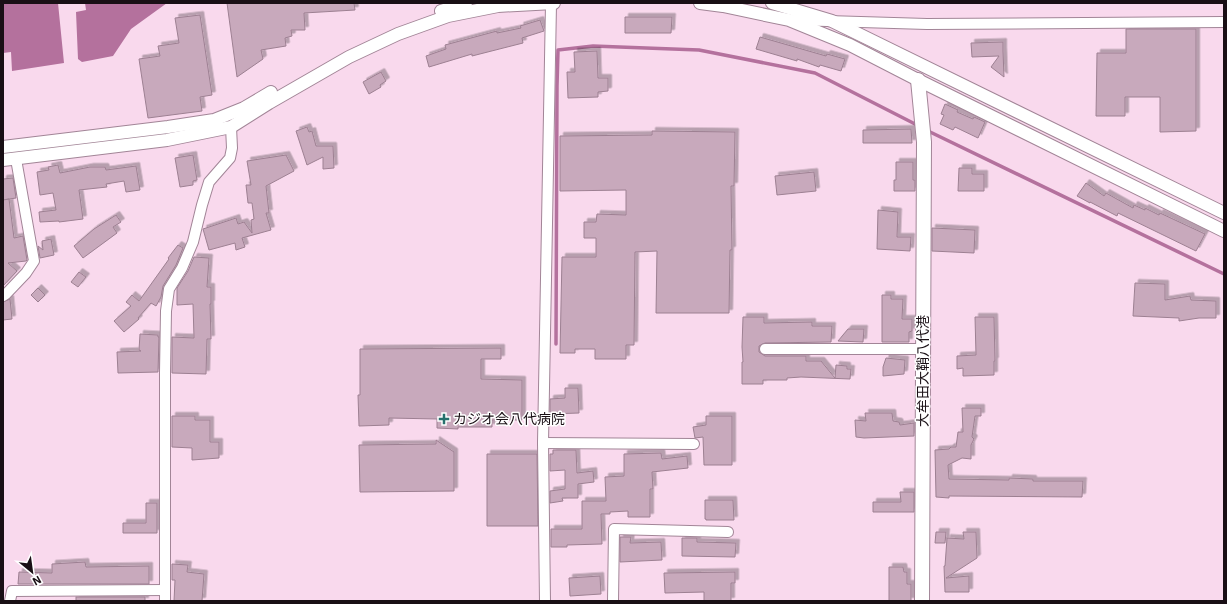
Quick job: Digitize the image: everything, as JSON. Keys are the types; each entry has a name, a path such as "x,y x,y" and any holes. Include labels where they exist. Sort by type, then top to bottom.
{"main road":[{"name":"大牟田大鞘八代港","path":"918,80 924,142 922,601"}],"street":[{"path":"3,146 160,128 214,120 244,108 340,55 410,21 466,3"},
{"path":"3,160 167,140 231,127 269,103 349,57 398,34 448,16 498,6 552,3 543,443 545,601"},
{"path":"700,3 723,6 789,20 850,45 1224,231"},
{"path":"772,3 832,21 1224,213"},
{"path":"789,20 927,24 1224,22"},
{"path":"165,601 165,372 166,311 169,289 182,268 193,242 202,205 210,182 230,158 232,148 231,127"},
{"path":"3,296 26,273 34,261 16,159"},
{"path":"765,348 923,349"},
{"path":"543,443 694,444"},
{"path":"613,601 614,528 728,532"},
{"path":"10,601 12,591 165,590"}],"shaded area":[{"path":"3,3 58,3 64,63 12,71 11,52 3,53"},
{"path":"85,3 167,3 131,29 113,56 82,62 78,59 76,12 86,10"}],"building":[{"path":"227,3 354,3 355,10 304,13 305,30 291,30 292,36 285,38 286,46 261,50 263,59 237,77"},
{"path":"200,15 212,95 200,97 202,111 148,118 139,59 160,56 158,46 179,43 175,18"},
{"path":"625,17 672,17 671,33 625,33"},
{"path":"540,20 544,31 522,38 523,43 472,56 472,54 429,67 426,56 446,49 445,45 497,31 497,33 521,28 520,26"},
{"path":"1126,29 1196,29 1196,131 1160,132 1160,97 1125,97 1125,116 1096,116 1097,53 1126,53"},
{"path":"760,37 826,56 827,54 845,59 841,71 820,65 819,67 797,59 797,61 756,49"},
{"path":"1003,42 1004,77 991,67 999,56 972,57 971,43"},
{"path":"597,51 598,78 608,78 608,91 598,92 598,97 568,98 567,72 575,72 574,52"},
{"path":"381,72 386,81 380,85 381,87 369,94 363,82"},
{"path":"945,104 958,110 957,112 973,119 974,117 985,122 978,138 955,127 953,130 940,124 944,115 941,114"},
{"path":"307,127 309,132 312,131 316,146 333,146 334,168 323,169 323,157 307,165 296,131"},
{"path":"911,129 912,143 863,143 863,130"},
{"path":"652,131 735,132 734,186 731,186 732,250 730,250 729,313 656,313 657,251 635,252 634,345 626,345 626,359 595,359 595,349 575,349 575,353 560,353 562,257 596,257 596,238 584,238 584,222 596,222 597,214 626,215 626,190 560,191 560,136 652,135"},
{"path":"193,155 197,180 193,181 193,185 180,187 175,158"},
{"path":"286,155 294,171 266,186 269,213 266,213 271,230 242,238 245,247 236,250 235,243 209,250 203,229 236,218 238,224 244,222 252,233 251,220 254,219 252,203 248,203 246,185 251,185 247,161"},
{"path":"896,162 913,162 913,180 915,180 915,191 894,191 894,180 896,180"},
{"path":"58,165 60,173 90,167 105,167 106,170 136,166 140,190 126,192 124,181 106,184 107,187 79,190 83,219 59,222 40,222 39,212 56,210 53,193 40,195 37,172 49,170 48,167"},
{"path":"959,168 972,168 972,174 984,174 984,191 958,191"},
{"path":"814,172 816,191 777,195 775,176"},
{"path":"13,178 16,198 3,200 3,179"},
{"path":"1086,183 1104,196 1106,193 1133,208 1134,205 1145,210 1145,208 1159,215 1160,213 1205,234 1196,251 1118,213 1117,216 1077,196"},
{"path":"9,199 14,238 23,236 27,260 8,263 17,271 3,286 3,200"},
{"path":"878,210 898,212 897,237 911,237 910,251 877,249"},
{"path":"116,215 121,222 113,227 117,233 83,258 74,246 94,229"},
{"path":"932,228 975,230 974,253 932,251"},
{"path":"51,239 54,255 40,258 38,246 43,250 42,241"},
{"path":"178,245 183,248 176,265 163,286 161,297 156,306 151,303 138,318 139,319 124,332 114,321 131,306 126,302 132,295 139,301"},
{"path":"194,257 209,258 207,287 211,287 211,339 207,339 206,374 172,373 172,337 194,338 193,304 177,305 177,288 188,271"},
{"path":"79,272 86,277 78,287 71,282"},
{"path":"1135,283 1165,284 1165,300 1190,296 1191,300 1216,301 1216,318 1199,318 1179,321 1179,318 1133,316"},
{"path":"38,288 45,295 38,302 31,295"},
{"path":"882,295 891,295 891,299 903,299 902,319 912,319 912,331 909,332 909,342 882,342"},
{"path":"10,299 12,319 3,320 3,302"},
{"path":"743,317 764,317 764,323 812,322 812,326 832,326 831,342 765,343 759,346 759,352 765,356 806,356 806,361 821,361 835,378 836,365 847,366 847,369 851,369 850,379 801,377 787,378 787,380 763,380 763,384 742,384"},
{"path":"975,317 994,317 994,375 963,376 963,368 957,369 957,356 976,355"},
{"path":"848,329 864,329 863,342 838,341"},
{"path":"140,334 158,335 159,337 158,372 118,373 117,352 141,351 139,350"},
{"path":"501,348 501,359 481,359 481,379 522,380 522,420 492,420 492,427 458,427 458,429 437,428 437,419 389,418 389,425 359,426 358,395 360,395 360,349"},
{"path":"886,358 905,360 904,374 883,376 883,367"},
{"path":"565,388 578,388 579,413 550,414 550,399 565,398"},
{"path":"962,408 981,408 981,416 975,416 972,437 974,439 971,445 971,459 962,458 948,465 949,479 1009,480 1009,478 1033,479 1033,481 1083,481 1082,497 936,497 935,450 956,447 958,432 963,432"},
{"path":"865,413 892,413 893,421 899,422 900,425 914,423 914,436 856,437 855,420 866,421"},
{"path":"172,416 195,416 195,420 210,420 210,442 219,442 219,458 192,460 192,448 172,447"},
{"path":"706,416 732,416 732,465 704,465 703,437 695,438 693,427 706,425"},
{"path":"436,440 454,452 454,491 360,492 359,445 436,444"},
{"path":"553,450 576,450 577,473 593,471 594,482 578,484 578,498 562,498 563,501 550,503 550,491 565,489 565,470 550,471 550,454 553,454"},
{"path":"661,453 662,459 687,456 688,468 652,472 653,489 650,489 650,517 628,517 628,511 601,514 602,544 551,547 551,529 582,529 582,501 606,501 605,477 624,476 624,454"},
{"path":"487,454 537,454 538,526 487,526"},
{"path":"900,492 914,492 914,512 873,512 873,502 901,502"},
{"path":"705,500 733,500 734,520 706,520"},
{"path":"146,503 157,503 157,533 123,533 123,523 146,523"},
{"path":"936,532 946,532 945,543 935,543"},
{"path":"963,532 976,532 977,558 946,578 969,576 969,592 945,592 944,566 947,538 964,539"},
{"path":"620,537 631,537 630,543 661,542 662,560 620,562"},
{"path":"682,538 697,538 697,542 736,543 735,557 682,556"},
{"path":"85,562 86,567 149,566 149,584 18,584 19,572 52,573 52,564"},
{"path":"172,564 188,565 187,572 204,574 202,601 174,601 175,580 172,580"},
{"path":"889,567 903,567 904,572 907,572 907,584 911,584 911,601 889,601"},
{"path":"735,572 735,583 731,583 731,601 704,601 704,592 665,593 664,573"},
{"path":"600,576 601,594 570,596 569,578"},
{"path":"76,597 145,597 145,601 76,601"}],"waterway":[{"path":"556,344 558,50 593,46 699,50 815,73 919,126"},
{"path":"926,130 1224,274"}],"place":[{"name":"カジオ会八代病院","path":"444,419"}]}
